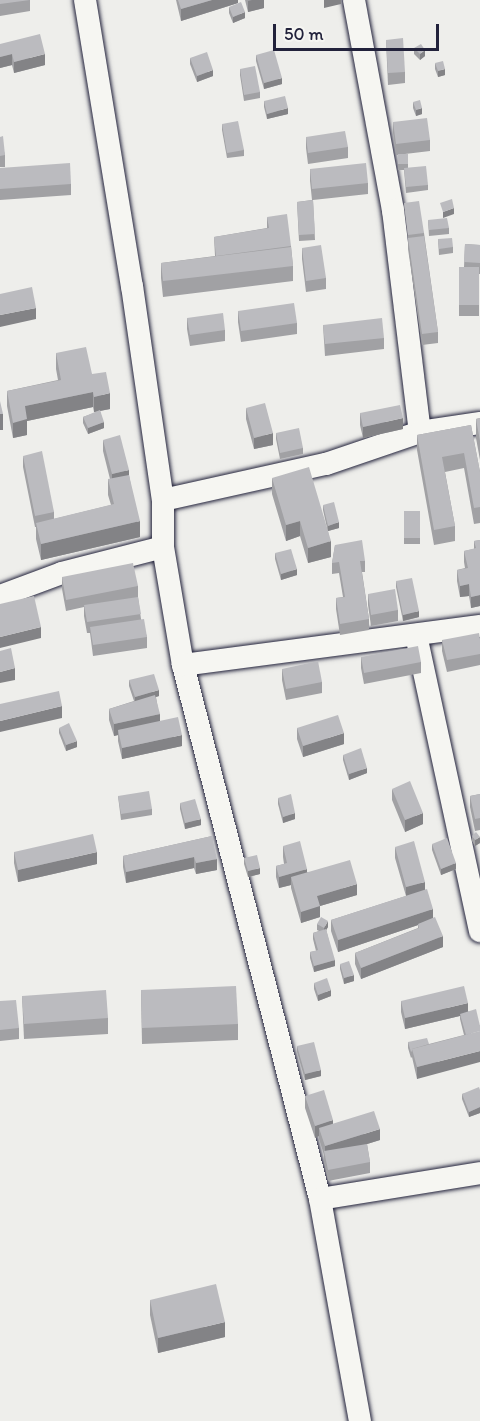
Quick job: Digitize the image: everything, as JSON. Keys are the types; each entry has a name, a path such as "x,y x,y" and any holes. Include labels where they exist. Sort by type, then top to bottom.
{"street":[{"path":"86,0 164,500 163,547 183,665 320,1199 360,1421"},
{"path":"354,0 393,210 420,432"},
{"path":"164,500 326,464 420,432 480,423"},
{"path":"0,596 62,573 163,547"},
{"path":"183,665 480,626"},
{"path":"416,635 480,931"},
{"path":"320,1199 480,1173"}],"building":[{"path":"0,0 30,0 0,4"},
{"path":"178,0 212,0 181,9"},
{"path":"241,2 245,12 233,17 229,7"},
{"path":"40,34 45,54 14,62 12,54 0,57 0,44"},
{"path":"403,38 405,72 388,73 386,40"},
{"path":"421,44 425,50 420,54 414,48"},
{"path":"274,50 282,78 264,83 256,55"},
{"path":"207,52 213,70 197,76 190,58"},
{"path":"443,61 445,69 438,71 435,63"},
{"path":"255,66 260,92 244,95 240,69"},
{"path":"285,96 288,108 267,114 264,101"},
{"path":"420,100 422,108 416,110 413,102"},
{"path":"427,118 430,140 396,144 393,122"},
{"path":"238,121 244,150 227,153 222,124"},
{"path":"345,131 348,147 308,153 306,137"},
{"path":"3,136 5,155 0,156 0,137"},
{"path":"398,154 408,154 408,164 398,164"},
{"path":"70,163 71,184 0,189 0,168"},
{"path":"366,163 368,183 312,189 310,169"},
{"path":"426,166 428,185 406,187 404,168"},
{"path":"452,199 454,208 443,212 440,203"},
{"path":"313,200 315,234 299,235 297,202"},
{"path":"419,201 424,233 408,235 404,203"},
{"path":"287,214 291,246 216,256 214,237 269,228 267,217"},
{"path":"447,218 449,228 429,230 428,220"},
{"path":"424,236 438,332 422,334 408,238"},
{"path":"452,238 453,247 439,249 438,239"},
{"path":"465,244 480,245 480,263 464,262"},
{"path":"321,245 326,278 306,281 302,248"},
{"path":"291,247 293,266 163,281 161,263"},
{"path":"459,267 479,267 479,305 459,305"},
{"path":"32,287 36,308 0,315 0,294"},
{"path":"294,303 297,323 241,331 238,311"},
{"path":"223,313 225,330 190,335 187,318"},
{"path":"382,318 384,338 325,344 323,325"},
{"path":"86,347 92,374 106,372 110,393 94,397 93,392 25,406 27,419 13,423 7,391 61,380 56,353"},
{"path":"265,403 273,433 254,438 246,408"},
{"path":"400,405 403,418 363,427 360,413"},
{"path":"100,410 104,422 88,428 83,417"},
{"path":"480,418 480,441 476,419"},
{"path":"471,425 480,472 480,507 474,508 464,453 442,457 455,526 434,530 417,435"},
{"path":"299,428 303,448 280,453 276,433"},
{"path":"120,435 129,470 112,474 103,440"},
{"path":"42,451 54,512 35,516 23,456"},
{"path":"309,467 331,541 308,548 300,521 286,525 272,478"},
{"path":"129,475 140,521 41,544 36,523 114,504 108,479"},
{"path":"334,502 339,522 328,526 323,505"},
{"path":"404,511 420,511 420,538 404,538"},
{"path":"362,540 365,561 360,561 369,619 340,624 336,598 345,597 339,562 332,563 335,545"},
{"path":"480,540 480,595 471,597 469,584 460,586 457,570 468,568 464,551 476,548 474,541"},
{"path":"291,549 297,569 281,574 275,553"},
{"path":"133,563 138,586 66,600 62,577"},
{"path":"412,578 419,611 403,615 396,581"},
{"path":"395,589 398,610 371,615 368,594"},
{"path":"34,596 41,627 0,637 0,604"},
{"path":"138,597 141,614 87,622 84,605"},
{"path":"144,619 147,637 93,645 90,627"},
{"path":"479,633 480,654 447,660 442,640"},
{"path":"418,646 421,662 364,673 361,657"},
{"path":"11,648 15,668 0,672 0,651"},
{"path":"318,661 322,682 286,689 282,669"},
{"path":"154,674 159,690 135,697 129,680"},
{"path":"59,691 62,706 0,721 0,704"},
{"path":"155,695 160,714 114,724 109,709"},
{"path":"338,715 344,733 303,746 297,728"},
{"path":"178,717 182,735 122,748 118,730"},
{"path":"69,723 77,741 66,745 59,728"},
{"path":"361,748 367,768 349,774 343,755"},
{"path":"410,781 423,813 405,820 392,789"},
{"path":"149,791 152,809 121,814 118,796"},
{"path":"291,794 295,813 283,817 278,798"},
{"path":"480,794 480,818 475,819 470,796"},
{"path":"195,799 201,819 185,823 180,803"},
{"path":"476,832 480,837 475,840 472,836"},
{"path":"93,834 97,852 18,870 14,852"},
{"path":"212,836 217,859 196,863 194,857 126,872 123,856"},
{"path":"447,838 456,863 441,869 432,844"},
{"path":"300,841 307,869 279,877 276,866 287,863 283,846"},
{"path":"414,841 425,882 406,887 395,847"},
{"path":"257,855 260,868 248,871 244,858"},
{"path":"350,860 357,884 317,896 320,906 301,912 291,877"},
{"path":"427,889 433,909 338,940 331,920"},
{"path":"321,917 328,921 324,928 317,924"},
{"path":"435,917 443,936 361,968 355,953 419,928 418,924"},
{"path":"326,929 335,960 314,966 310,952 318,950 313,933"},
{"path":"349,961 354,975 344,978 340,964"},
{"path":"327,978 331,990 318,995 314,983"},
{"path":"236,986 238,1024 142,1028 141,990"},
{"path":"464,986 468,1003 405,1018 401,1001"},
{"path":"106,990 108,1018 24,1024 22,996"},
{"path":"16,1000 19,1028 0,1030 0,1001"},
{"path":"476,1009 480,1031 466,1035 460,1014"},
{"path":"480,1031 480,1051 417,1067 412,1049"},
{"path":"427,1038 429,1044 412,1049 411,1052 408,1042"},
{"path":"314,1042 321,1070 305,1074 297,1046"},
{"path":"479,1087 480,1107 469,1112 462,1094"},
{"path":"324,1090 333,1120 315,1126 305,1096"},
{"path":"374,1111 380,1129 325,1146 319,1128"},
{"path":"367,1144 370,1162 328,1170 324,1151"},
{"path":"216,1284 225,1322 158,1338 150,1300"}]}
